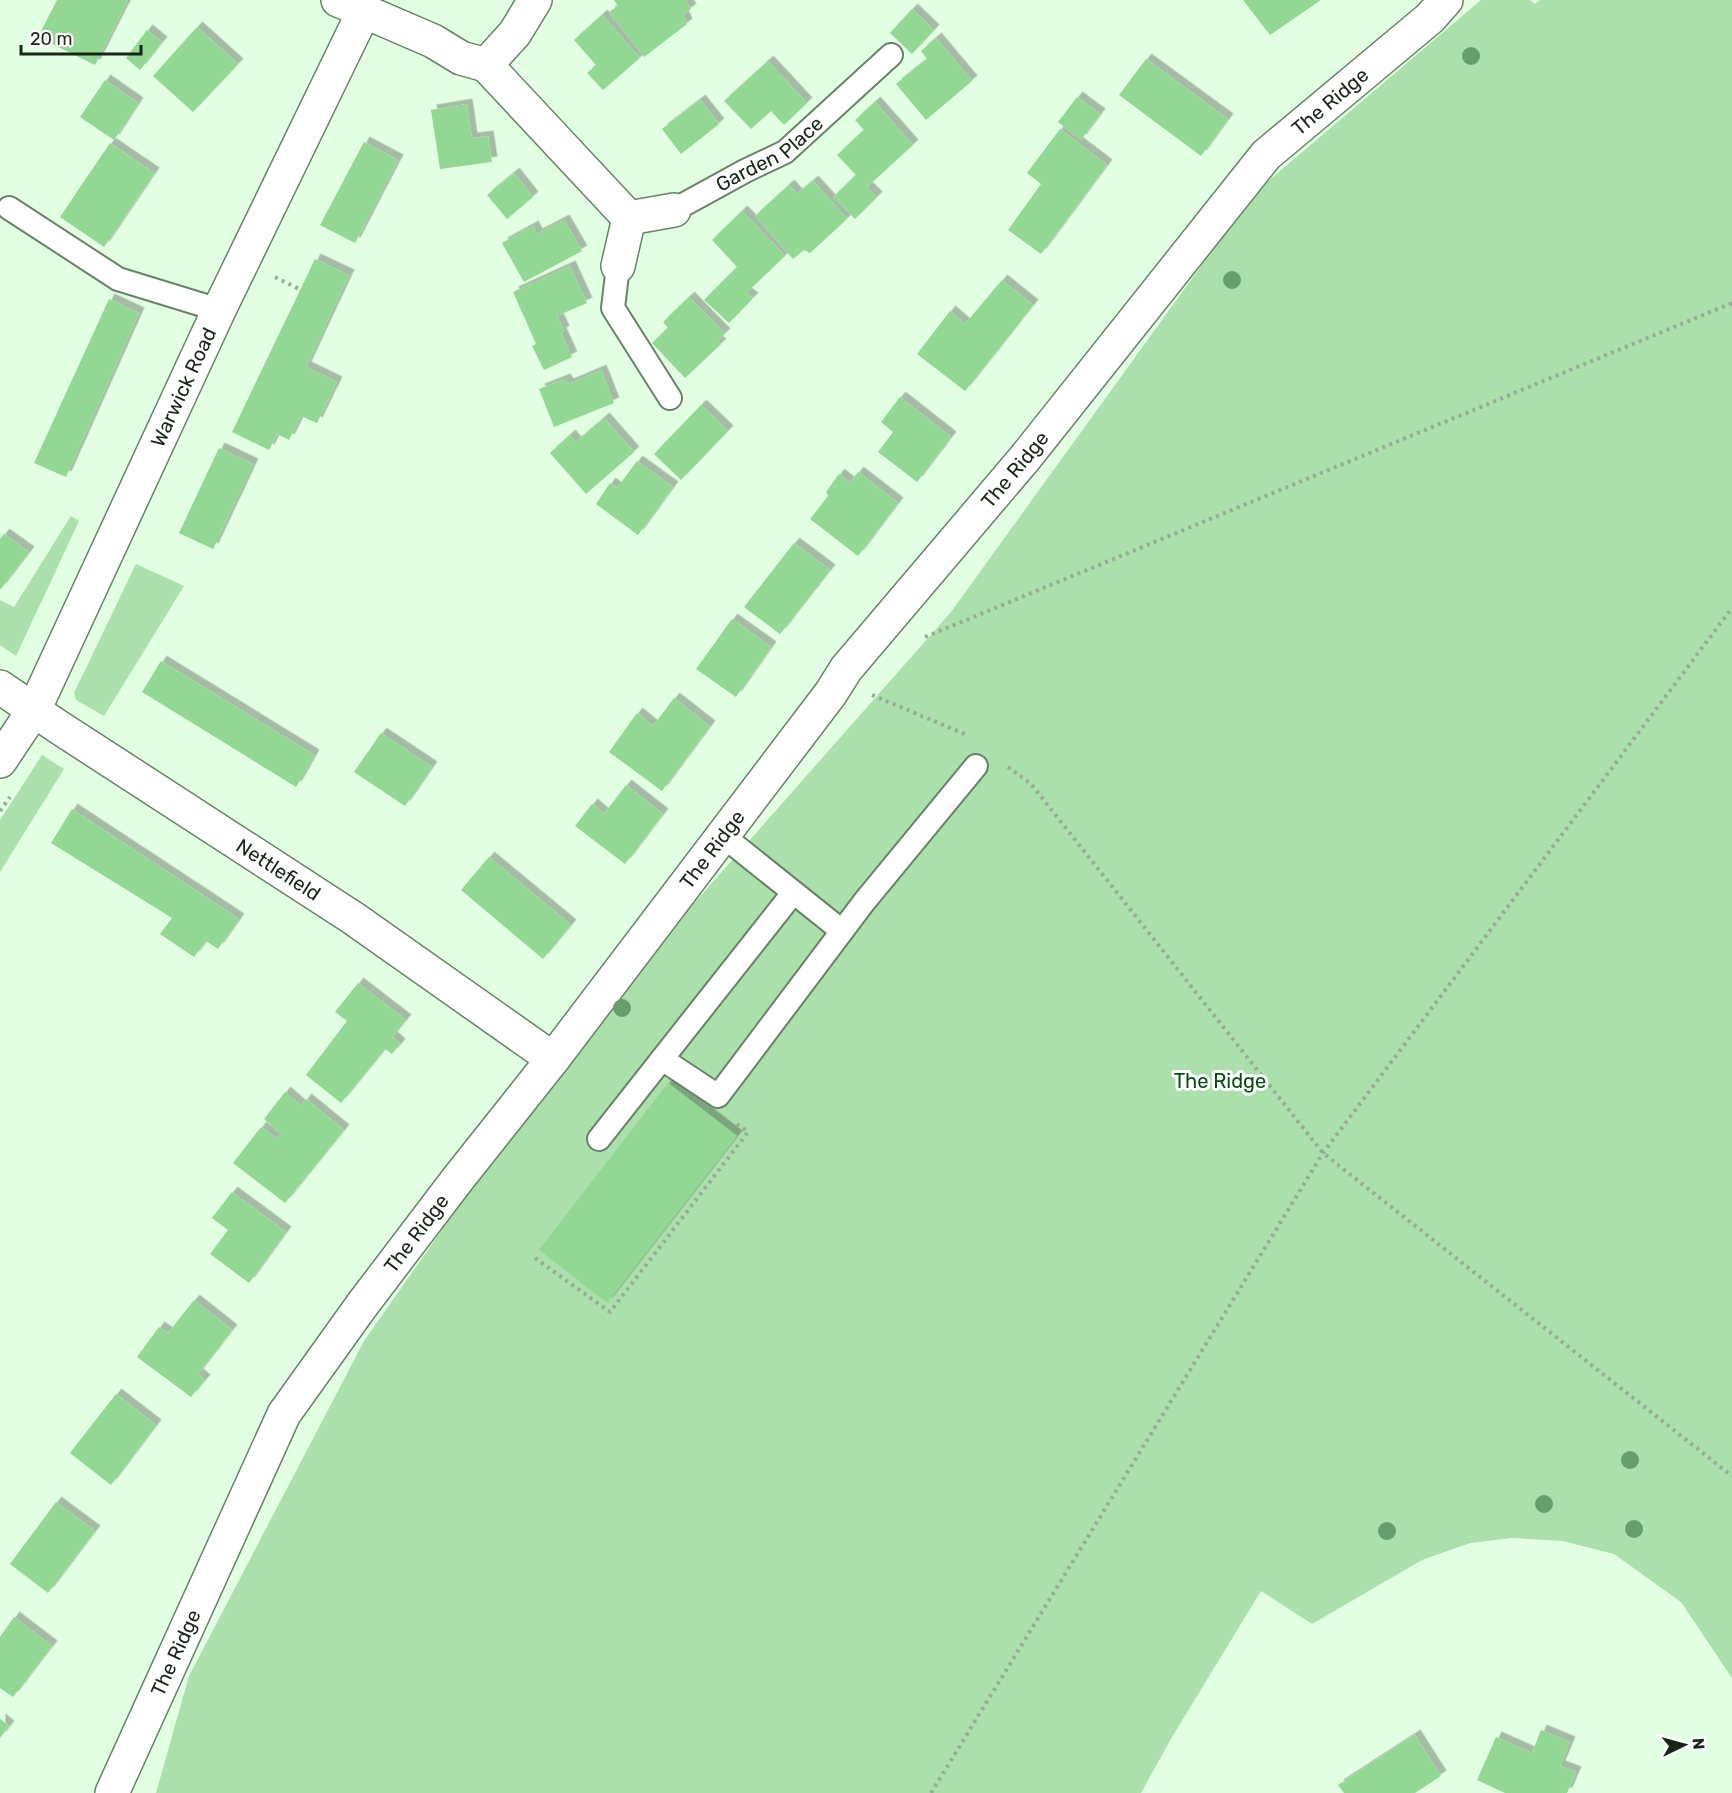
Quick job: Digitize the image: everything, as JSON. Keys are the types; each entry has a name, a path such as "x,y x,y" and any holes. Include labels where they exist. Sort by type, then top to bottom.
{"street":[{"path":"486,65 515,33 535,0"},
{"name":"The Ridge","path":"112,1793 284,1414 362,1305 457,1180 554,1059 831,693 846,669 1025,459 1266,155 1430,18 1446,0"},
{"path":"351,5 433,41 461,58 486,65 629,218 618,266"},
{"name":"Warwick Road","path":"0,761 34,710 219,310 351,5"},
{"name":"Garden Place","path":"629,218 674,210"},
{"name":"Nettlefield","path":"0,687 353,918 554,1059"}],"lane":[{"name":"Garden Place","path":"674,210 785,152 891,55"},
{"path":"9,208 118,279 219,310"},
{"path":"618,266 613,308 670,398"},
{"path":"662,1059 718,1096 842,931 976,766"},
{"path":"722,835 842,931"},
{"path":"599,1139 794,893"}],"path":[{"path":"267,273 301,290"},
{"path":"924,637 1732,303"},
{"path":"931,1793 1323,1152 1732,608"},
{"path":"846,669 870,694 967,735 976,742"},
{"path":"1003,764 1030,784 1323,1152 1732,1476"},
{"path":"535,1258 610,1312 748,1132 710,1106 718,1096"}],"green space":[{"name":"The Ridge","path":"1481,0 1530,0 1535,4 1540,0 1732,0 1732,1678 1681,1602 1614,1554 1563,1541 1512,1538 1470,1543 1422,1560 1312,1624 1261,1591 1172,1737 1141,1793 156,1793 189,1676 364,1341 583,1029 951,612 1253,194"},
{"path":"71,516 79,521 16,656 0,645 0,600 14,607"},
{"path":"136,564 184,586 104,716 76,700 74,693"},
{"path":"42,755 64,769 0,872 0,820"}],"building":[{"path":"57,0 128,0 95,65 38,37"},
{"path":"614,0 685,0 691,9 683,15 687,24 644,57 609,12 618,6"},
{"path":"1243,0 1321,0 1270,35"},
{"path":"912,9 934,30 912,54 890,33"},
{"path":"602,15 640,58 603,90 587,73 596,65 574,40"},
{"path":"197,27 238,64 193,112 153,76"},
{"path":"147,30 162,42 140,70 126,58"},
{"path":"936,38 972,81 926,120 896,84 927,59 921,51"},
{"path":"1146,59 1228,119 1201,156 1119,95"},
{"path":"768,61 807,103 784,125 771,111 751,129 724,101"},
{"path":"105,80 138,103 114,140 80,117"},
{"path":"1077,97 1100,114 1081,140 1058,122"},
{"path":"700,100 719,124 681,154 662,129"},
{"path":"875,102 913,145 867,187 877,197 855,219 833,197 856,175 837,155 864,130 855,120"},
{"path":"467,104 472,138 488,136 492,162 440,169 431,110"},
{"path":"1060,129 1107,165 1041,254 1008,230 1041,184 1027,173"},
{"path":"364,142 398,160 355,243 320,225"},
{"path":"110,143 154,173 104,247 60,217"},
{"path":"514,173 533,197 507,219 487,195"},
{"path":"813,181 847,219 810,253 804,250 793,259 755,216 789,185 797,194"},
{"path":"742,211 785,256 746,293 753,298 729,323 704,300 737,267 712,240"},
{"path":"564,220 582,251 524,282 502,243 533,226 537,234"},
{"path":"315,259 349,275 306,367 337,382 317,423 301,416 289,440 277,434 269,450 232,432"},
{"path":"570,266 587,303 557,316 564,331 561,333 572,357 544,370 532,346 536,344 513,292"},
{"path":"1002,280 1033,305 965,391 917,354 950,311 965,324"},
{"path":"689,297 725,334 717,341 721,344 685,378 652,343 668,328 663,322"},
{"path":"109,299 139,313 66,477 34,463"},
{"path":"601,370 614,403 554,427 539,389 565,379 568,384"},
{"path":"900,397 951,437 917,482 878,452 893,432 881,422"},
{"path":"701,405 728,431 681,480 654,454"},
{"path":"604,418 634,452 586,494 550,453 570,435 576,442"},
{"path":"219,448 253,464 213,549 179,533"},
{"path":"637,461 673,487 638,535 596,504 610,483 617,488"},
{"path":"858,472 898,503 858,556 810,519 828,496 826,492 839,474 850,483"},
{"path":"4,534 29,552 0,590 0,539"},
{"path":"794,543 830,570 780,634 744,607"},
{"path":"732,619 771,647 736,697 696,669"},
{"path":"161,661 314,755 296,787 142,692"},
{"path":"674,698 710,726 662,791 609,752 637,713 653,726"},
{"path":"381,733 432,767 405,806 354,772"},
{"path":"626,785 663,814 625,864 575,826 592,804 604,814"},
{"path":"72,809 239,919 218,949 206,941 194,957 160,934 172,918 51,843"},
{"path":"489,857 571,925 543,959 461,890"},
{"path":"358,983 406,1020 392,1037 400,1044 392,1054 385,1049 341,1103 306,1075 347,1021 335,1012"},
{"path":"668,1083 737,1136 607,1303 539,1250"},
{"path":"285,1092 301,1106 306,1099 344,1130 285,1203 233,1163 261,1127 277,1139 281,1134 264,1119"},
{"path":"232,1192 286,1232 249,1283 210,1254 228,1230 212,1218"},
{"path":"194,1300 232,1330 198,1374 205,1380 191,1397 137,1357 159,1327 168,1333"},
{"path":"116,1394 156,1425 111,1485 70,1453"},
{"path":"56,1502 95,1531 48,1593 10,1564"},
{"path":"14,1617 52,1646 13,1697 0,1688 0,1637"},
{"path":"0,1719 9,1726 0,1738"},
{"path":"1541,1730 1570,1742 1560,1766 1576,1772 1567,1793 1505,1793 1477,1780 1496,1737 1532,1753"},
{"path":"1415,1735 1441,1776 1415,1793 1344,1793 1338,1785"}]}
